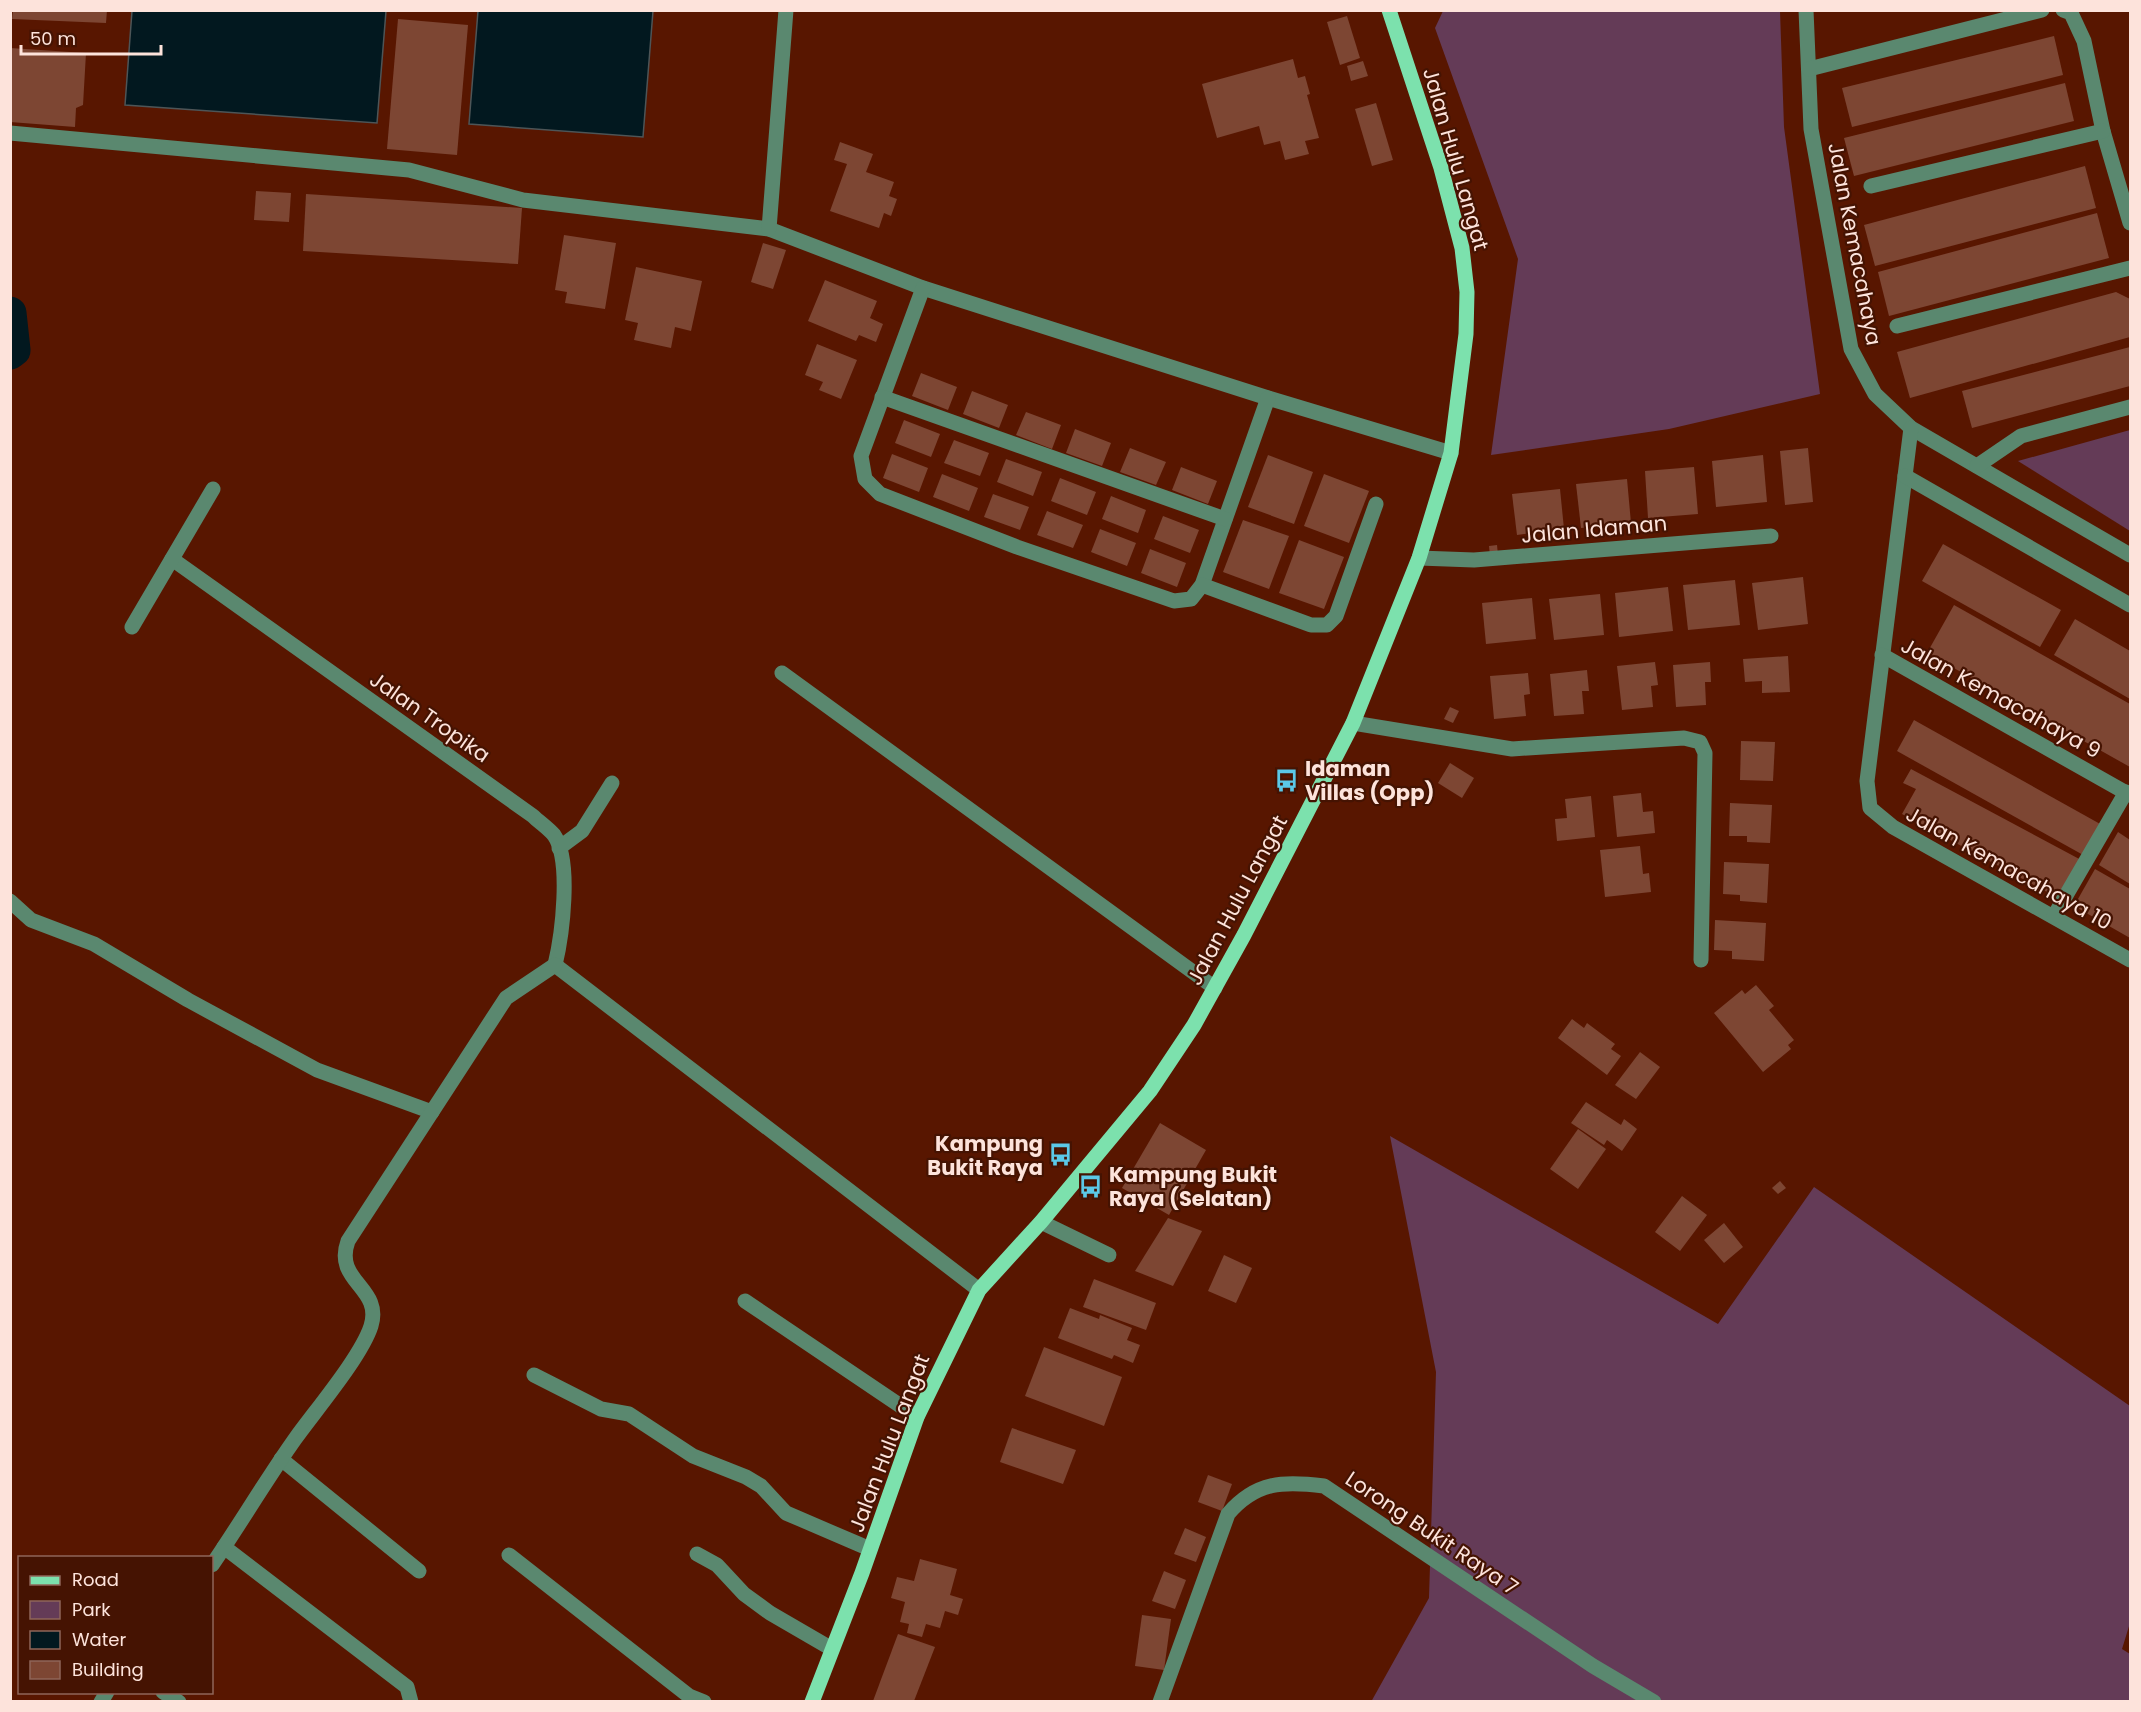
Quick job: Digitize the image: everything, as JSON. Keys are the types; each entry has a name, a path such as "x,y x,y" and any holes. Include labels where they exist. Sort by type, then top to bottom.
{"main road":[{"name":"Jalan Hulu Langat","path":"812,1701 917,1417 979,1290 1041,1222 1150,1091 1215,988 1353,723 1419,558 1451,453 1466,334 1467,292 1462,248 1441,168 1389,10"}],"street":[{"path":"768,229 786,10"},
{"name":"Jalan Kemacahaya","path":"1806,10 1811,129 1851,349 1875,394 1911,428 2130,555"},
{"path":"1809,69 2042,10"},
{"path":"2067,12 2084,41 2103,131 2130,223"},
{"path":"1871,186 2103,131"},
{"path":"10,133 409,171 523,200 768,229 923,288 1268,398 1451,453"},
{"path":"1897,326 2130,268"},
{"path":"923,288 861,456 865,479 880,494 1017,547 1174,601 1191,599 1202,585 1268,398"},
{"path":"882,397 1225,519"},
{"path":"1977,466 2021,436 2130,406"},
{"path":"1882,655 1911,428"},
{"path":"1905,476 2130,605"},
{"path":"132,627 213,489"},
{"path":"1202,585 1311,625 1327,625 1336,616 1376,504"},
{"name":"Jalan Idaman","path":"1419,558 1474,560 1771,536"},
{"name":"Jalan Tropika","path":"172,560 533,816 554,836 564,860 560,946 555,965"},
{"name":"Jalan Kemacahaya 9","path":"1882,655 2128,793"},
{"name":"Jalan Kemacahaya 10","path":"1882,655 1867,781 1870,808 1893,827 2130,960"},
{"path":"782,673 1215,988"},
{"path":"1353,723 1512,749 1684,738 1700,742 1705,753 1701,960"},
{"path":"559,848 582,831 612,783"},
{"path":"2054,916 2128,793"},
{"path":"10,901 31,920 94,944 188,1000 317,1070 432,1112"},
{"path":"213,1564 281,1459 364,1341 374,1310 371,1299 346,1270 345,1251 506,998 555,965 979,1290"},
{"path":"1041,1222 1109,1255"},
{"path":"745,1301 917,1417"},
{"path":"534,1375 601,1409 629,1414 693,1456 746,1477 761,1486 786,1513 870,1549"},
{"path":"281,1459 419,1571"},
{"name":"Lorong Bukit Raya 7","path":"1160,1701 1228,1514 1243,1496 1265,1488 1294,1482 1324,1486 1593,1666 1654,1701"},
{"path":"224,1547 407,1687 411,1701"},
{"path":"697,1554 717,1565 744,1594 770,1613 832,1649"},
{"path":"509,1555 670,1681 689,1695 704,1701"}],"green space":[{"path":"1443,11 1780,11 1784,127 1820,394 1669,429 1491,455 1518,259 1435,28"},
{"path":"2130,430 2130,531 2018,461"},
{"path":"1390,1136 1718,1324 1814,1187 2130,1406 2130,1623 2122,1649 2130,1654 2130,1701 1371,1702 1429,1598 1436,1372"}],"water":[{"path":"132,11 386,11 377,123 125,105"},
{"path":"478,11 653,11 643,137 469,124"}],"building":[{"path":"13,10 107,10 106,23 12,19"},
{"path":"1347,16 1360,58 1340,65 1327,22"},
{"path":"398,19 468,25 457,155 387,149"},
{"path":"2054,36 2063,75 1852,127 1842,88"},
{"path":"10,48 86,53 83,105 76,108 75,127 10,122"},
{"path":"1293,59 1298,78 1305,76 1310,94 1307,95 1319,138 1305,141 1309,154 1285,160 1280,141 1264,145 1259,126 1217,138 1202,84"},
{"path":"1363,61 1368,76 1351,81 1347,66"},
{"path":"2065,83 2074,121 1854,176 1844,138"},
{"path":"1376,103 1393,160 1372,166 1355,109"},
{"path":"840,142 873,154 866,172 894,182 889,196 897,199 891,216 884,213 879,228 830,211 847,164 834,160"},
{"path":"2085,166 2096,208 1875,266 1864,225"},
{"path":"256,191 291,193 289,222 254,220"},
{"path":"306,194 522,208 518,264 303,251"},
{"path":"2097,213 2109,258 1889,316 1878,272"},
{"path":"564,235 616,243 605,309 565,303 567,292 555,290"},
{"path":"763,243 786,250 773,289 751,282"},
{"path":"636,267 702,281 691,331 675,327 671,348 634,340 638,323 625,320"},
{"path":"825,280 877,301 870,318 883,324 876,342 859,335 856,341 808,321"},
{"path":"2116,292 2130,299 2130,337 1910,398 1897,352"},
{"path":"817,344 857,360 841,399 819,390 823,382 805,375"},
{"path":"2130,347 2130,386 1972,428 1962,391"},
{"path":"921,373 957,387 948,410 912,396"},
{"path":"972,391 1008,405 999,428 963,414"},
{"path":"1026,412 1061,425 1052,449 1016,435"},
{"path":"904,420 940,434 931,457 895,443"},
{"path":"1075,429 1111,443 1102,466 1066,453"},
{"path":"954,440 989,453 980,476 944,463"},
{"path":"1130,448 1166,462 1156,485 1120,472"},
{"path":"1808,448 1813,502 1785,505 1780,451"},
{"path":"892,454 928,468 919,492 883,478"},
{"path":"1268,455 1313,472 1294,524 1248,507"},
{"path":"1763,455 1767,502 1716,507 1712,461"},
{"path":"1006,459 1042,472 1033,496 997,482"},
{"path":"1181,467 1217,481 1208,504 1172,490"},
{"path":"1694,467 1698,514 1648,518 1645,471"},
{"path":"942,474 978,488 969,511 933,497"},
{"path":"1324,474 1369,491 1349,543 1304,526"},
{"path":"1060,478 1096,492 1087,515 1051,501"},
{"path":"1627,479 1631,523 1581,528 1576,484"},
{"path":"1560,489 1564,529 1517,535 1512,494"},
{"path":"993,494 1029,507 1020,530 984,517"},
{"path":"1111,496 1146,510 1138,533 1102,519"},
{"path":"1047,511 1083,525 1073,548 1037,535"},
{"path":"1163,516 1199,530 1190,553 1154,539"},
{"path":"1243,520 1289,536 1269,589 1223,572"},
{"path":"1100,529 1136,543 1127,566 1091,552"},
{"path":"1299,540 1344,557 1324,609 1279,593"},
{"path":"1943,544 2061,610 2040,647 1922,581"},
{"path":"1497,545 1498,555 1490,556 1489,546"},
{"path":"1150,549 1186,563 1177,587 1141,573"},
{"path":"1803,577 1808,624 1758,630 1752,583"},
{"path":"1735,580 1740,625 1688,630 1683,585"},
{"path":"1668,587 1673,631 1619,637 1615,593"},
{"path":"1600,594 1604,635 1554,640 1549,599"},
{"path":"1532,598 1536,639 1486,644 1482,603"},
{"path":"1954,605 2130,704 2130,767 1927,653"},
{"path":"2075,619 2130,651 2130,699 2054,655"},
{"path":"1788,656 1790,692 1762,693 1762,681 1745,682 1743,659"},
{"path":"1655,662 1658,685 1651,686 1653,707 1622,710 1617,666"},
{"path":"1710,662 1711,682 1705,682 1706,705 1676,707 1673,665"},
{"path":"1587,670 1589,691 1582,691 1584,714 1554,716 1550,674"},
{"path":"1528,673 1530,694 1524,695 1526,716 1494,719 1490,676"},
{"path":"1450,707 1459,711 1453,723 1444,719"},
{"path":"1914,720 2102,825 2085,856 1897,751"},
{"path":"1741,741 1775,742 1773,781 1740,780"},
{"path":"1450,763 1474,778 1462,798 1438,783"},
{"path":"1911,769 2083,861 2062,900 1902,814 1916,789 1903,783"},
{"path":"1641,793 1643,812 1653,811 1655,833 1617,837 1613,796"},
{"path":"1591,796 1595,837 1557,841 1555,819 1567,818 1565,799"},
{"path":"1730,803 1772,805 1770,843 1747,842 1747,836 1729,836"},
{"path":"2118,832 2130,840 2130,884 2099,865"},
{"path":"1640,846 1643,874 1649,873 1651,892 1605,897 1600,850"},
{"path":"1724,862 1769,864 1767,903 1740,901 1740,895 1723,894"},
{"path":"2095,869 2130,889 2130,938 2074,906"},
{"path":"1715,920 1766,923 1764,961 1732,959 1732,951 1714,950"},
{"path":"1756,985 1774,1006 1769,1010 1794,1040 1788,1045 1791,1049 1763,1072 1714,1013 1742,990 1745,994"},
{"path":"1572,1019 1584,1028 1587,1023 1615,1044 1611,1049 1621,1056 1607,1075 1558,1038"},
{"path":"1640,1052 1660,1067 1636,1099 1615,1085"},
{"path":"1586,1102 1621,1125 1624,1119 1637,1129 1622,1151 1607,1140 1604,1145 1571,1123"},
{"path":"1160,1123 1206,1150 1169,1215 1122,1188"},
{"path":"1578,1129 1606,1149 1578,1189 1550,1169"},
{"path":"1780,1181 1786,1188 1778,1194 1772,1188"},
{"path":"1682,1196 1707,1215 1680,1251 1655,1232"},
{"path":"1168,1218 1202,1231 1173,1286 1135,1271"},
{"path":"1724,1223 1743,1247 1724,1263 1704,1240"},
{"path":"1224,1255 1252,1268 1236,1303 1208,1291"},
{"path":"1094,1279 1156,1303 1146,1330 1083,1307"},
{"path":"1070,1308 1099,1319 1100,1315 1132,1328 1127,1340 1140,1345 1133,1363 1114,1355 1112,1359 1058,1338"},
{"path":"1044,1347 1122,1377 1104,1426 1025,1396"},
{"path":"1012,1428 1076,1450 1063,1484 1000,1462"},
{"path":"1208,1475 1232,1484 1222,1511 1198,1502"},
{"path":"1185,1528 1206,1537 1196,1562 1174,1554"},
{"path":"920,1559 957,1569 950,1595 963,1599 958,1615 945,1611 940,1628 926,1624 922,1637 907,1633 909,1624 900,1622 905,1602 891,1598 897,1577 914,1581"},
{"path":"1164,1571 1186,1580 1175,1609 1152,1601"},
{"path":"1142,1615 1171,1619 1164,1670 1135,1666"},
{"path":"898,1634 935,1647 914,1701 873,1701"}],"waterway":[{"path":"10,313 14,350 10,353"}],"place":[{"name":"Idaman Villas (Opp)","path":"1287,780"},
{"name":"Kampung Bukit Raya","path":"1061,1155"},
{"name":"Kampung Bukit Raya (Selatan)","path":"1091,1186"}]}
